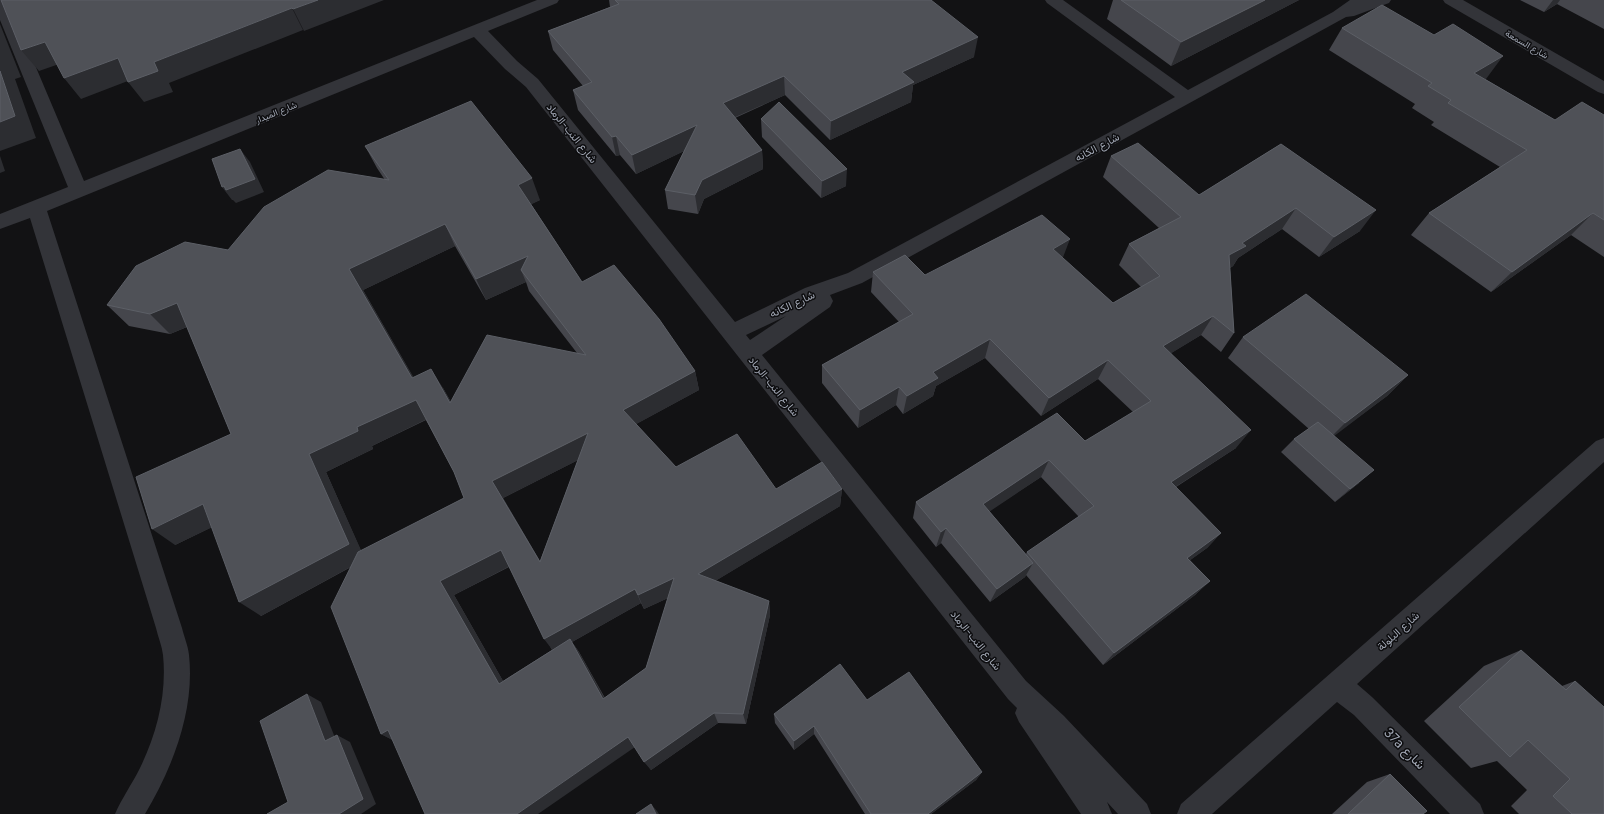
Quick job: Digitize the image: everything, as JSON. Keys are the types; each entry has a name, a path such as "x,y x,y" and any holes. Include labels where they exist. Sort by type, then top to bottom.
{"street":[{"name":"شارع الميدار","path":"0,222 477,30 503,33 551,0"},
{"path":"1054,0 1188,98"},
{"name":"شارع الكانه","path":"748,353 855,278 1188,98 1339,15 1361,0"},
{"name":"شارع الكانه","path":"1339,15 1383,0"},
{"name":"شارع السمعة","path":"1451,0 1604,88"},
{"path":"0,1 79,191"},
{"name":"شارع النب-الرماد","path":"477,30 511,65 532,83 1017,690 1054,726 1137,814"},
{"name":"شارع النب-الرماد","path":"503,33 522,61 532,83"},
{"path":"36,207 167,621 176,655 176,685 171,717 161,752 145,788 129,814"},
{"name":"شارع الكانه","path":"731,333 833,285 855,278"},
{"name":"شارع البلولة","path":"1191,814 1604,448"},
{"name":"37a شارع","path":"1338,685 1363,706 1470,814"},
{"name":"شارع النب-الرماد","path":"1017,690 1042,735 1098,814"}],"building":[{"path":"1,0 318,0 293,9 292,8 154,62 158,71 128,82 118,58 64,78 45,42 21,50"},
{"path":"615,0 931,0 978,37 902,72 914,82 831,121 784,76 723,103 762,150 702,180 695,195 665,190 697,125 632,155 616,136 612,137 573,90 592,82 548,31 619,4"},
{"path":"1121,0 1265,0 1181,42"},
{"path":"1382,5 1434,35 1453,24 1503,56 1474,73 1555,120 1582,102 1604,115 1604,220 1593,213 1512,272 1429,213 1527,150 1448,103 1451,100 1428,86 1432,83 1342,28"},
{"path":"0,71 15,116 0,122"},
{"path":"471,101 532,178 518,185 582,282 614,265 659,319 695,371 623,410 676,467 737,434 776,489 822,462 842,489 698,574 769,601 743,714 714,713 644,762 628,737 517,814 425,814 388,730 381,734 331,607 358,552 464,498 454,472 416,400 357,427 358,431 309,454 349,544 239,602 203,504 152,529 136,477 231,434 177,303 150,314 107,305 136,266 185,242 228,250 264,207 328,170 389,180 365,146","holes":["445,224 476,279 528,256 521,270 586,355 487,335 450,403 431,369 412,378 349,269","588,433 540,562 492,481","501,550 544,639 635,589 638,595 674,578 646,668 603,699 570,639 499,684 440,581"]},
{"path":"779,102 847,169 822,181 761,119"},
{"path":"1138,143 1199,195 1281,144 1376,210 1334,237 1296,208 1242,243 1246,246 1229,255 1234,333 1213,316 1163,346 1251,430 1171,482 1221,533 1187,558 1210,581 1114,653 1027,552 1094,506 1049,460 983,504 1033,563 997,589 946,528 941,532 916,502 1057,413 1085,441 1151,401 1108,360 1049,398 990,339 933,372 938,378 907,396 899,387 860,410 822,365 913,314 873,272 905,255 925,275 1042,215 1070,239 1053,249 1113,303 1160,276 1129,244 1181,217 1111,156"},
{"path":"240,149 255,179 226,190 224,186 222,187 212,159"},
{"path":"1306,294 1408,375 1345,423 1243,337"},
{"path":"1318,422 1374,470 1350,489 1294,439"},
{"path":"1521,650 1566,690 1575,681 1604,707 1604,814 1572,814 1553,796 1570,779 1528,740 1510,757 1459,707"},
{"path":"840,664 867,700 909,672 982,772 928,814 871,814 814,726 794,741 774,714"},
{"path":"307,694 325,741 337,735 363,799 339,814 267,814 288,802 260,721"},
{"path":"1390,774 1427,811 1423,814 1348,814"},
{"path":"651,804 656,814 636,814"}]}
